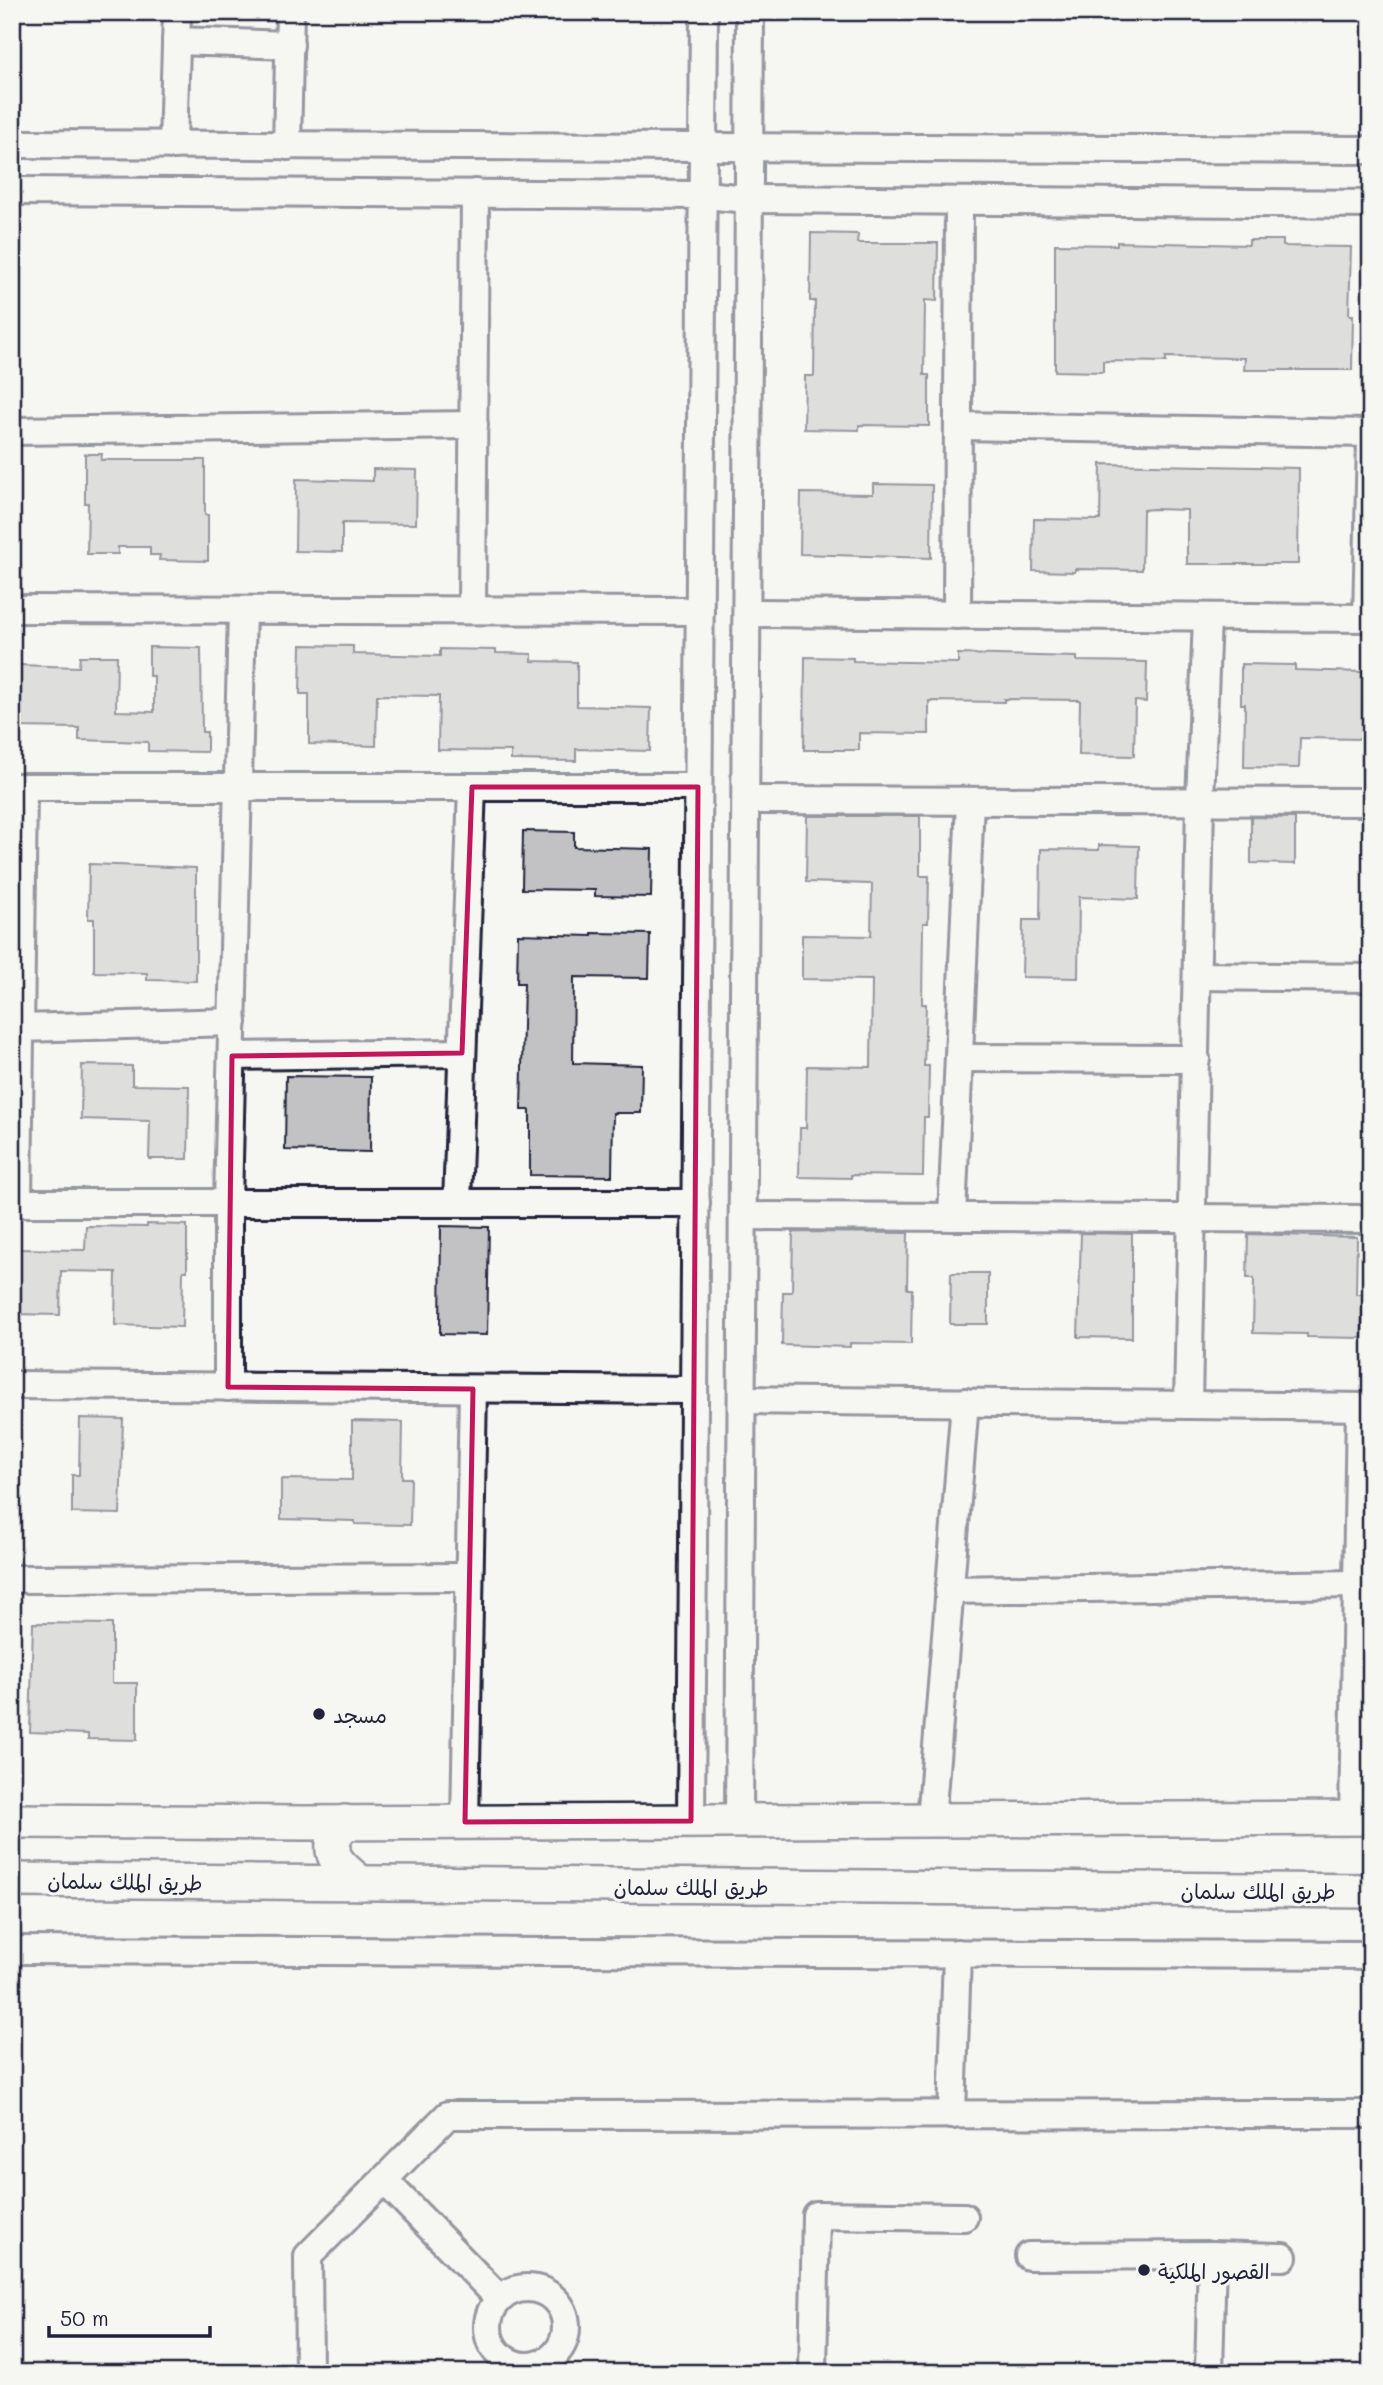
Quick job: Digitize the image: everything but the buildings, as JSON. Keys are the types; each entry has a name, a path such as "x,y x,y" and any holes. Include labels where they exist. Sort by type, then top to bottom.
{"main road":[{"path":"12,1821 1362,1818"},
{"path":"345,1822 331,1843 334,1855 341,1867 361,1883"},
{"name":"طريق الملك سلمان","path":"12,1880 1371,1891"}],"street":[{"path":"173,145 177,12"},
{"path":"288,146 290,12"},
{"path":"691,1821 704,12"},
{"path":"739,1821 750,12"},
{"path":"176,41 289,45"},
{"path":"12,144 1371,150"},
{"path":"12,191 703,195 749,199 1371,204"},
{"path":"472,610 475,194"},
{"path":"957,615 959,201"},
{"path":"12,431 474,425"},
{"path":"958,426 1371,433"},
{"path":"747,613 1369,618 1371,439"},
{"path":"12,609 700,611"},
{"path":"229,1387 228,1203 242,610"},
{"path":"1188,1405 1200,802 1207,617"},
{"path":"696,1203 15,1203 20,1028 18,787 698,787"},
{"path":"457,1203 472,787"},
{"path":"746,800 1371,802"},
{"path":"952,1217 970,801"},
{"path":"1197,976 1371,978"},
{"path":"20,1028 233,1022"},
{"path":"232,1056 462,1053"},
{"path":"959,1058 1196,1059"},
{"path":"743,1216 1371,1219"},
{"path":"12,1385 694,1390"},
{"path":"465,1822 473,1389"},
{"path":"742,1400 1365,1407 1356,1584 1362,1818"},
{"path":"931,1820 965,1402"},
{"path":"12,1579 470,1577"},
{"path":"949,1590 1356,1584"},
{"path":"12,1950 1371,1955"},
{"path":"952,2115 957,1953"},
{"path":"309,2373 309,2256 448,2115 1371,2115"},
{"path":"384,2180 499,2299"},
{"path":"813,2373 816,2215 964,2217"},
{"path":"1209,2373 1212,2255"},
{"path":"1029,2256 1283,2257"}],"highlighted area":[{"path":"472,787 698,787 691,1821 465,1822 473,1389 228,1387 232,1056 462,1053"}],"place":[{"name":"مسجد","path":"319,1714"},
{"name":"القصور الملكية","path":"1144,2270"}]}
